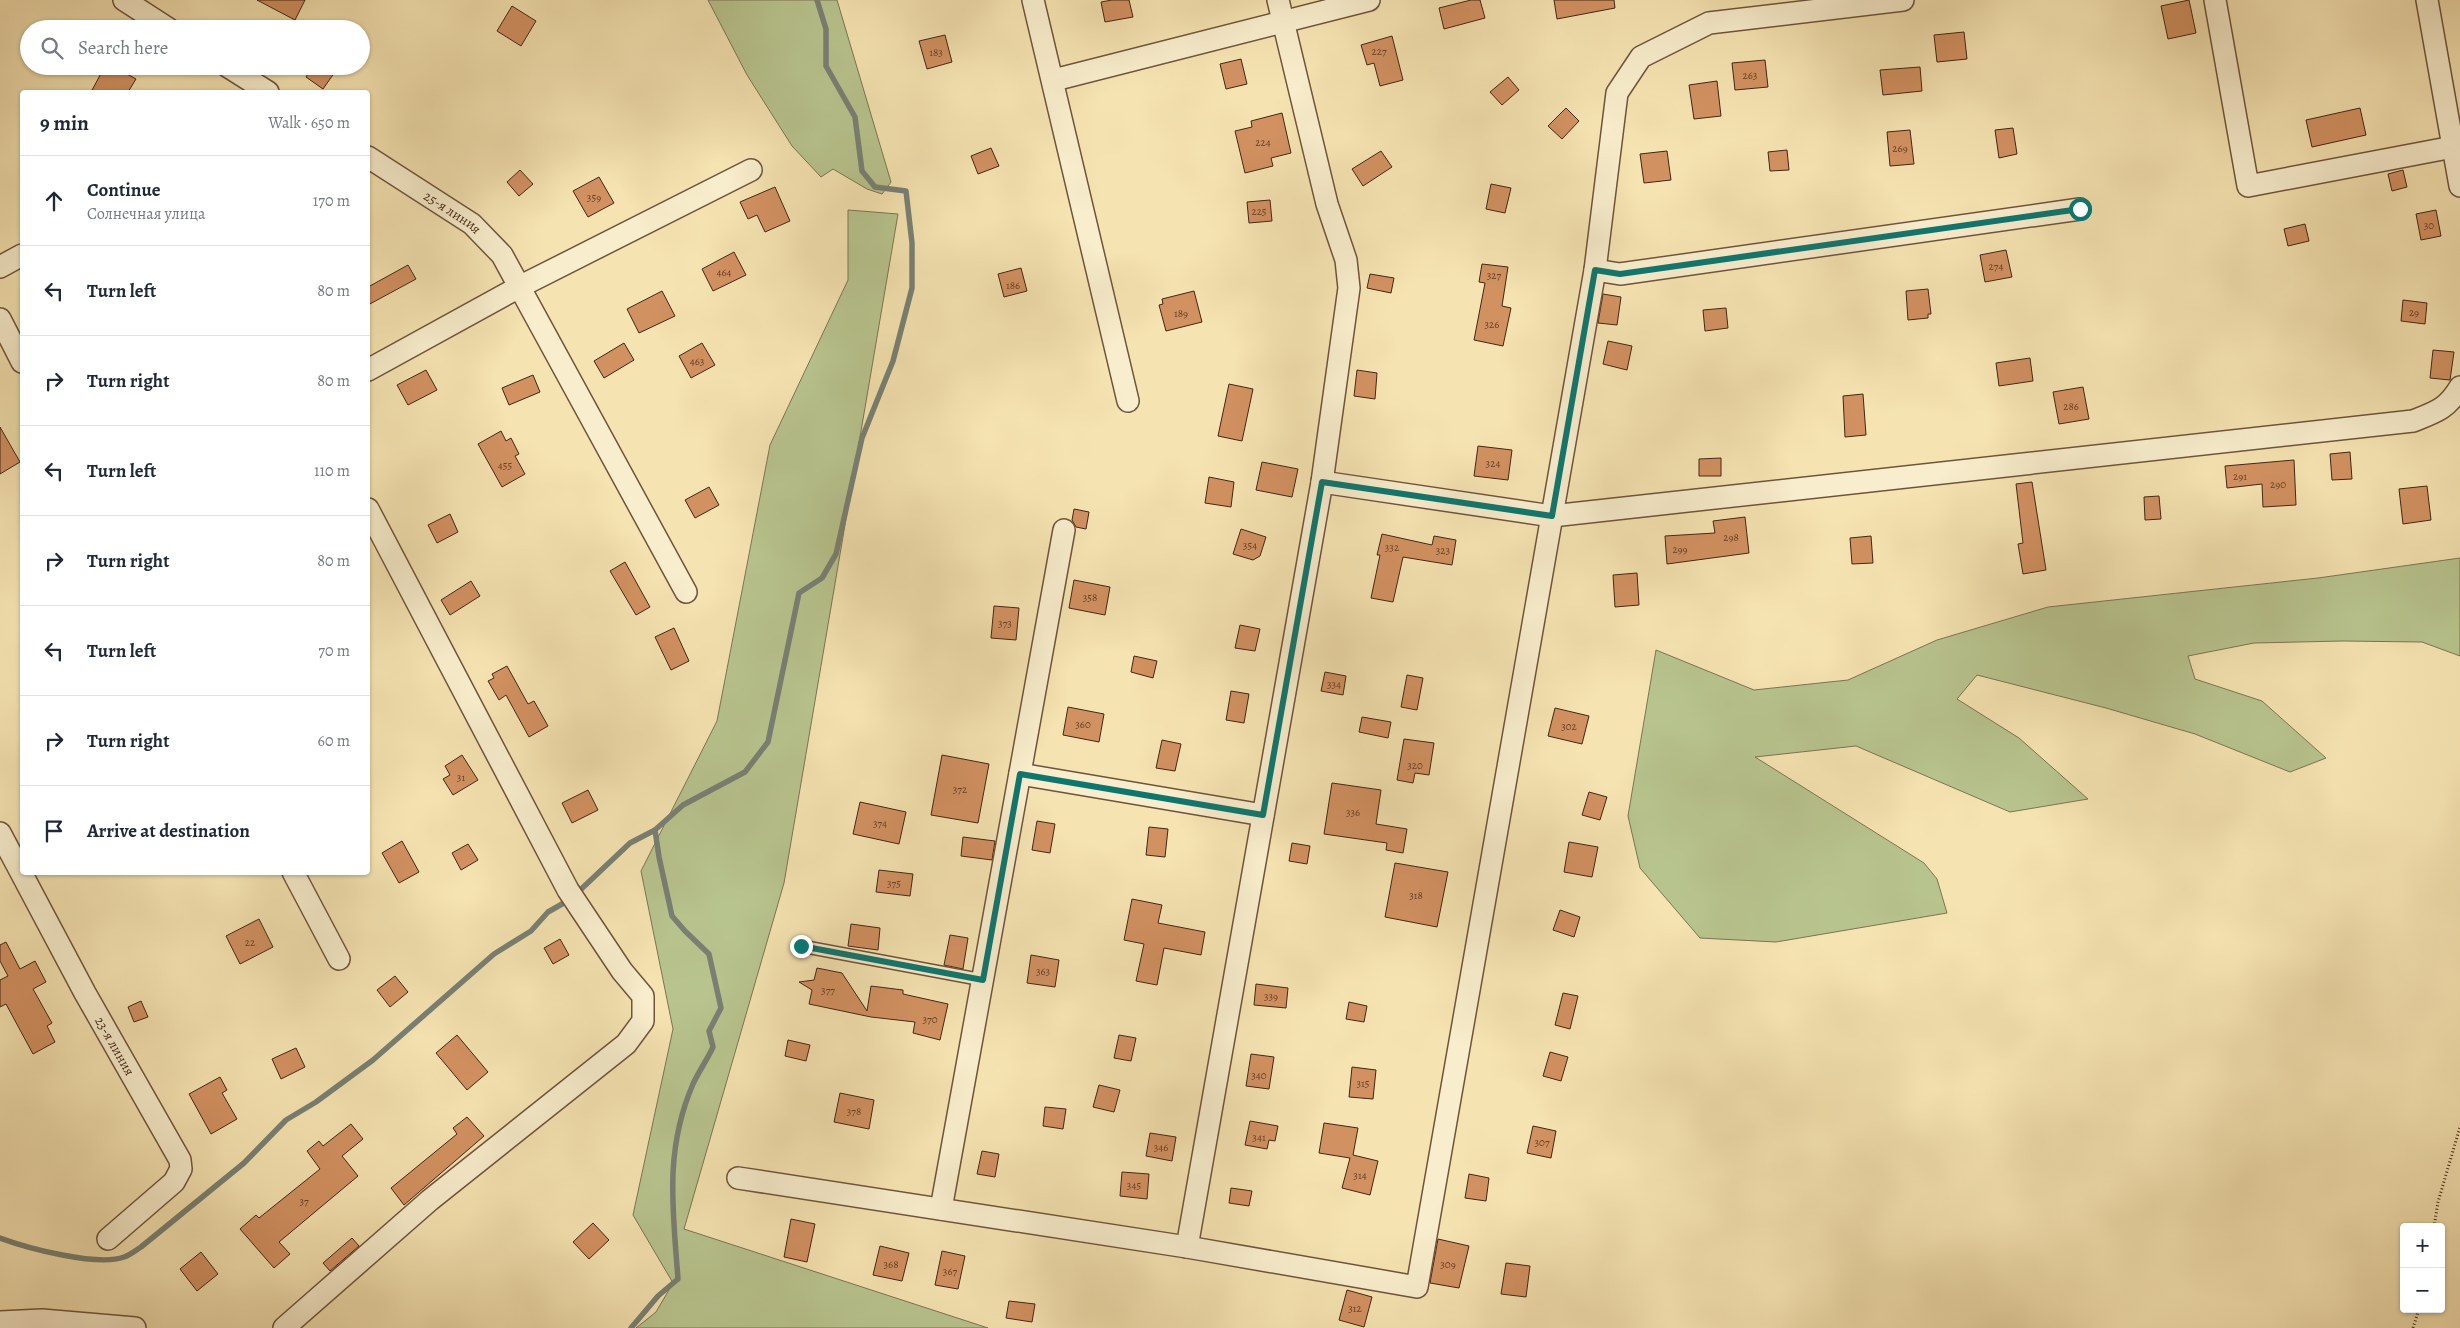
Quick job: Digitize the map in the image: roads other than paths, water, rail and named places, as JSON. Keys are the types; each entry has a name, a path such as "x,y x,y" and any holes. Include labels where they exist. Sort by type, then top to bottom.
{"street":[{"path":"124,0 155,20"},
{"path":"1034,0 1128,401"},
{"path":"1187,1247 1322,482 1349,288 1346,260 1327,204 1278,0"},
{"path":"1054,80 1369,0"},
{"path":"738,1178 1187,1247 1417,1286 1595,270 1617,93 1641,57 1709,23 1903,0"},
{"path":"2215,0 2248,186 2453,147"},
{"path":"2427,0 2460,186"},
{"path":"241,75 265,90"},
{"name":"25-я линия","path":"370,157 472,224 502,255 686,592"},
{"path":"370,369 519,287 751,170"},
{"path":"1595,270 1620,274 2080,209"},
{"path":"0,267 20,256"},
{"path":"0,320 20,358"},
{"path":"1322,482 1552,516 2413,421 2440,411 2453,399 2460,387"},
{"path":"284,1328 430,1200 626,1044 643,1021 644,996 622,971 578,909 370,513"},
{"path":"941,1209 1064,530"},
{"path":"1020,774 1263,815"},
{"name":"23-я линия","path":"0,833 20,871"},
{"name":"23-я линия","path":"22,875 84,993 180,1160 181,1169 174,1182 108,1239"},
{"path":"295,875 339,959"},
{"path":"0,1322 42,1320 135,1328"}],"lane":[{"path":"801,946 983,980"}],"waterway":[{"path":"631,1328 658,1296 678,1279 673,1205 674,1157 684,1109 693,1084 713,1047 709,1031 721,1008 709,954 672,916 655,830 683,805 745,772 768,742 799,593 822,578 836,554 862,438 893,361 912,288 912,243 906,191 875,187 862,171 855,117 826,66 826,29 817,0"},
{"path":"576,894 630,843 655,830"},
{"path":"0,1238 27,1247 80,1258 112,1259 131,1254 244,1163 286,1120 316,1102 373,1060 494,954 531,931 548,912 569,900"}]}
